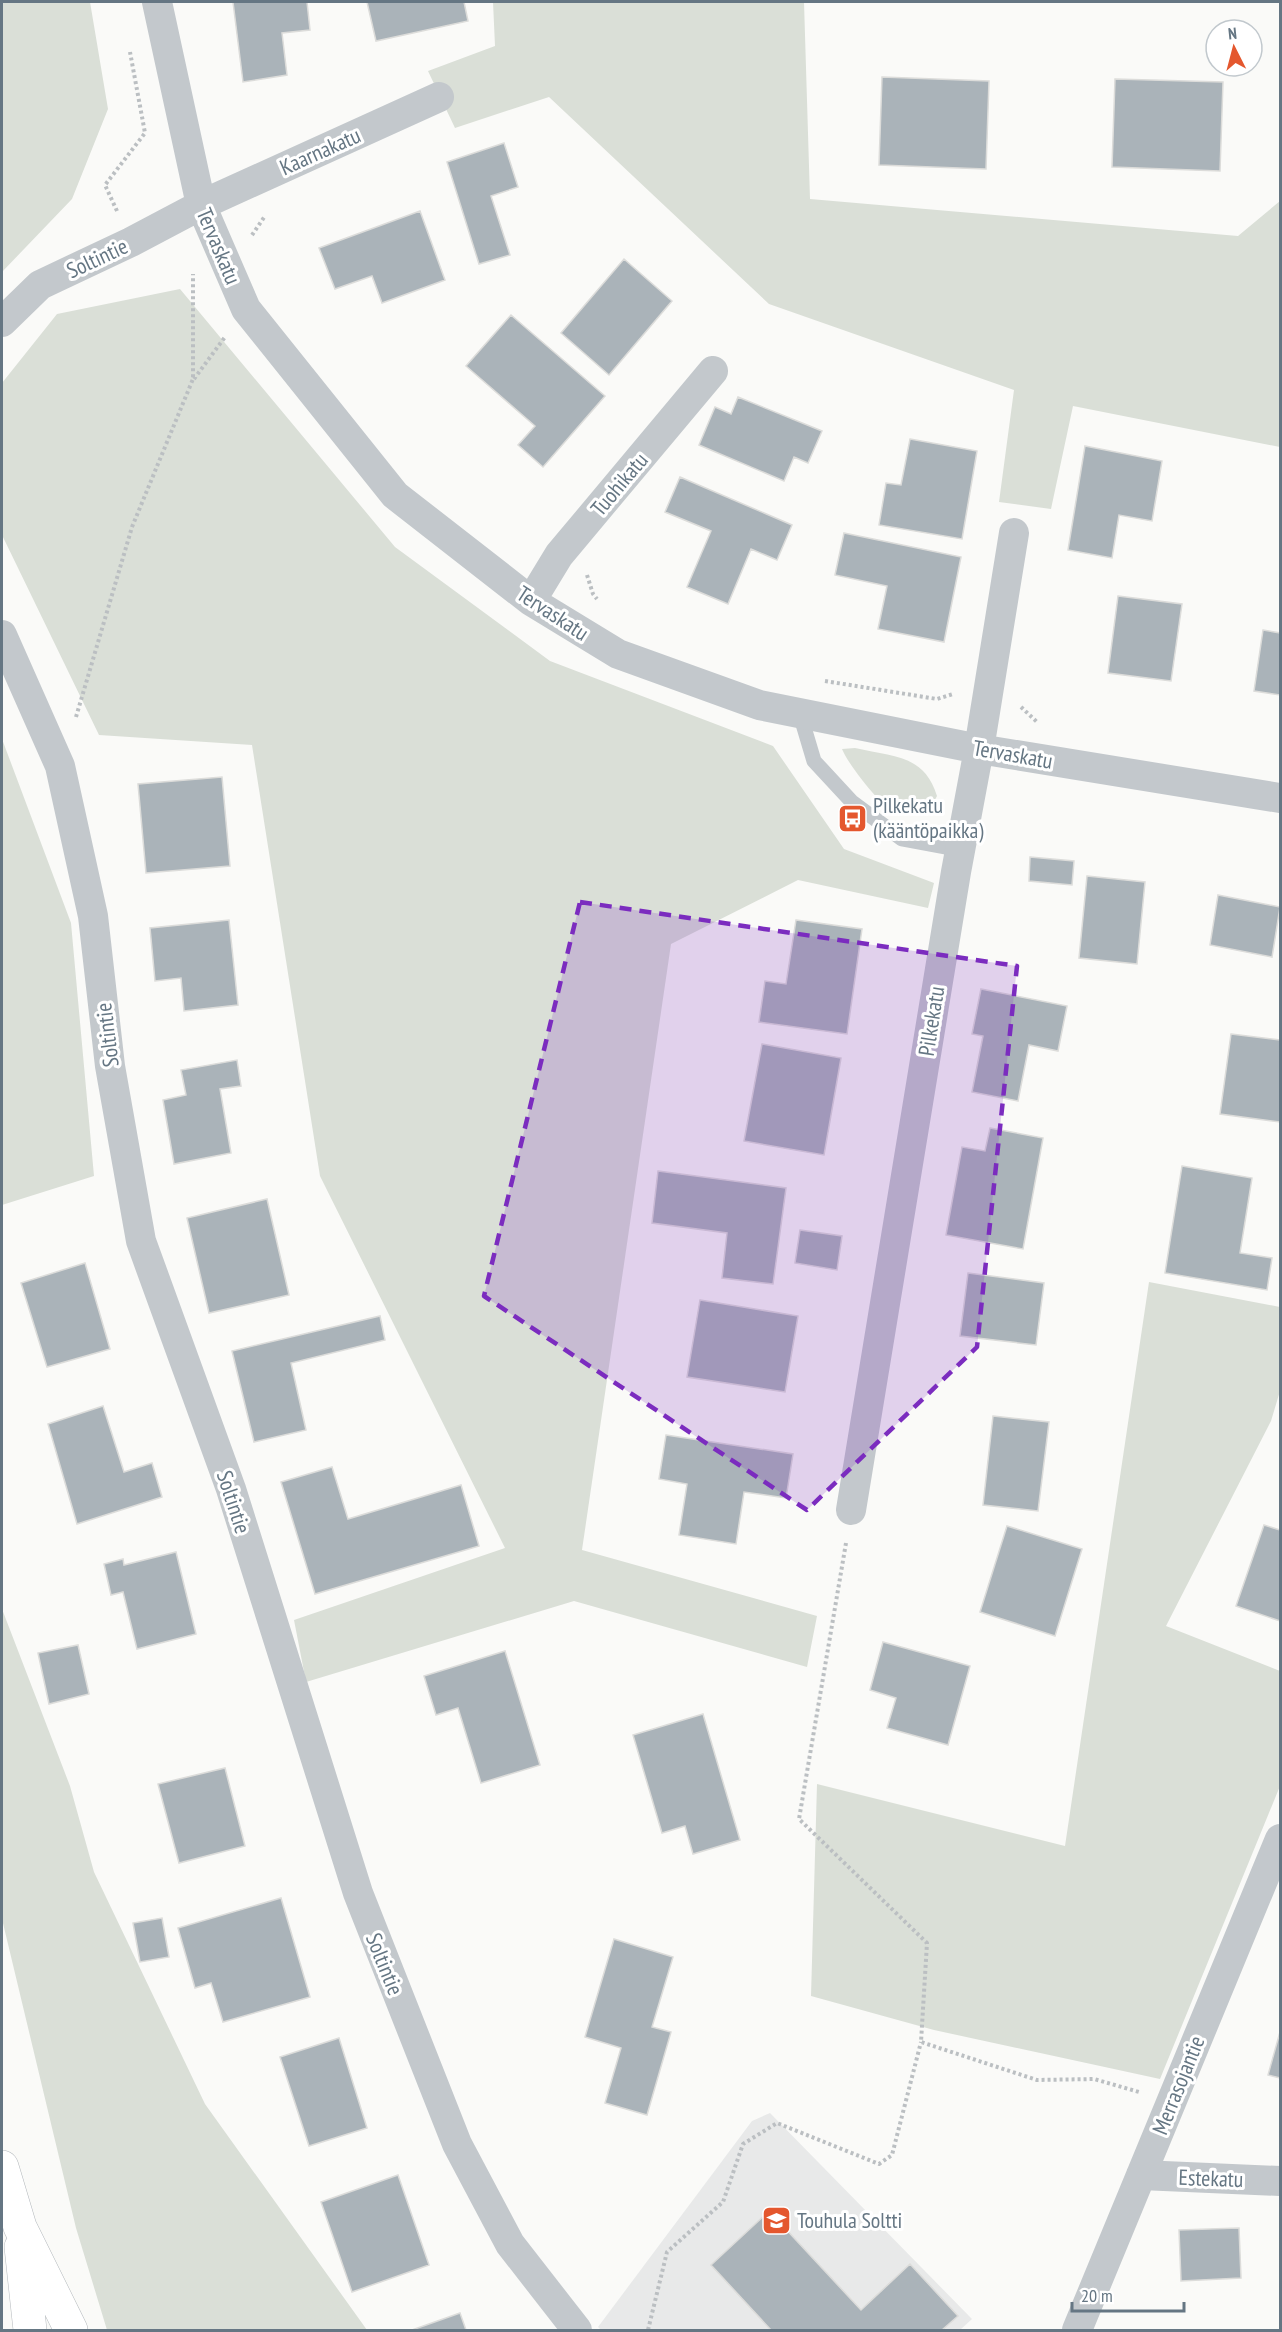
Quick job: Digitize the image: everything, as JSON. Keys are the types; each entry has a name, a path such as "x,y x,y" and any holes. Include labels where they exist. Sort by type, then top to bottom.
{"highway":[{"path":"2,2168 20,2227 71,2331"},
{"path":"20,2227 30,2331"}],"street":[{"name":"Tervaskatu","path":"157,2 201,205 246,309 394,495 531,601 618,654 759,705 979,749 1281,798"},
{"name":"Kaarnakatu","path":"201,205 440,97"},
{"name":"Soltintie","path":"2,322 40,285 132,242 201,205"},
{"name":"Tuohikatu","path":"531,601 560,555 713,371"},
{"name":"Pilkekatu","path":"851,1510 1014,533"},
{"name":"Soltintie","path":"2,635 60,766 93,916 110,1066 141,1240 231,1489 358,1893 457,2144 510,2244 577,2331"},
{"name":"Merrasojantie","path":"1077,2331 1281,1839"},
{"name":"Estekatu","path":"1141,2175 1281,2181"}],"lane":[{"path":"800,714 814,762 852,802 902,839 960,850"}],"path":[{"path":"128,45 145,133 105,185 132,242"},
{"path":"193,270 193,380"},
{"path":"60,766 93,663 132,527 193,380 246,309"},
{"path":"648,2331 667,2252 723,2202 743,2144 777,2123 879,2164 892,2154 921,2042 927,1943 799,1819 851,1510"},
{"path":"921,2042 1037,2080 1094,2079 1171,2101"}],"highlighted area":[{"path":"580,902 1017,966 977,1347 807,1510 484,1296"}],"shaded area":[{"path":"2,2 90,2 108,109 72,199 2,272"},
{"path":"493,2 804,2 810,199 1238,236 1280,201 1280,447 1073,406 1051,509 999,502 1014,390 769,304 549,97 455,128 428,71 495,46"},
{"path":"180,289 395,547 550,661 773,746 844,849 934,883 928,908 798,880 671,944 582,1550 817,1616 807,1667 574,1601 306,1682 294,1620 505,1548 320,1176 252,745 99,735 2,535 2,383 57,314"},
{"path":"2,739 71,923 94,1176 2,1205"},
{"path":"855,748 894,756 915,765 924,772 937,796 930,809 907,814 898,813 887,807 864,783 842,749"},
{"path":"1149,1282 1280,1307 1280,1391 1271,1421 1166,1626 1280,1671 1280,1786 1160,2079 934,2030 811,1996 817,1784 1065,1846"},
{"path":"2,1609 70,1786 94,1872 205,2104 367,2330 107,2330 76,2228 2,1919"},
{"name":"Touhula Soltti","path":"770,2113 972,2319 960,2330 601,2330 598,2327 752,2121"}],"building":[{"path":"233,2 307,2 310,30 282,33 287,75 243,82"},
{"path":"367,2 464,2 468,21 376,41"},
{"path":"882,77 989,81 986,169 879,165"},
{"path":"1115,79 1223,82 1220,171 1112,167"},
{"path":"504,143 518,187 491,196 510,255 479,264 447,162"},
{"path":"420,211 445,280 382,303 372,276 335,289 319,248"},
{"path":"624,259 672,301 609,375 561,333"},
{"path":"511,315 605,396 543,467 518,445 535,426 466,366"},
{"path":"738,397 822,431 808,463 794,457 784,481 699,445 715,407 731,414"},
{"path":"910,439 977,451 962,539 879,525 886,483 901,485"},
{"path":"1085,446 1162,461 1152,521 1119,515 1112,558 1068,550"},
{"path":"680,477 792,525 777,560 751,549 728,604 687,587 711,531 665,512"},
{"path":"844,533 961,557 944,642 878,629 887,586 835,575"},
{"path":"1118,596 1182,604 1171,681 1108,673"},
{"path":"1263,630 1280,633 1280,695 1254,691"},
{"path":"222,777 230,866 146,873 138,784"},
{"path":"1030,857 1074,861 1072,885 1029,881"},
{"path":"1087,876 1145,882 1137,964 1079,958"},
{"path":"1218,895 1280,907 1272,957 1210,945"},
{"path":"229,920 238,1005 184,1011 181,978 155,981 150,928"},
{"path":"796,920 862,929 847,1034 759,1022 765,981 786,984"},
{"path":"981,989 1067,1006 1058,1051 1029,1045 1018,1101 972,1092 983,1036 972,1034"},
{"path":"1231,1034 1280,1040 1280,1122 1220,1114"},
{"path":"762,1044 841,1058 824,1155 744,1141"},
{"path":"237,1060 241,1086 220,1089 231,1153 174,1164 163,1100 186,1095 181,1070"},
{"path":"990,1128 1043,1138 1023,1249 946,1235 962,1147 985,1151"},
{"path":"1182,1166 1252,1178 1240,1253 1272,1258 1267,1290 1165,1273"},
{"path":"658,1171 786,1188 773,1284 722,1278 727,1233 652,1223"},
{"path":"267,1199 289,1295 209,1313 187,1218"},
{"path":"800,1230 842,1236 837,1270 795,1263"},
{"path":"85,1263 110,1349 47,1367 21,1283"},
{"path":"968,1273 1044,1283 1036,1345 960,1336"},
{"path":"700,1300 798,1316 785,1392 687,1377"},
{"path":"380,1316 385,1340 291,1363 306,1430 254,1442 232,1351"},
{"path":"103,1406 124,1472 152,1463 162,1497 77,1524 48,1424"},
{"path":"993,1416 1049,1422 1038,1511 983,1505"},
{"path":"666,1435 793,1454 786,1498 744,1492 736,1544 679,1535 687,1484 659,1479"},
{"path":"332,1467 348,1519 461,1485 479,1546 315,1594 281,1482"},
{"path":"1264,1525 1280,1530 1280,1621 1236,1606"},
{"path":"1007,1526 1082,1549 1055,1636 980,1612"},
{"path":"176,1552 196,1634 137,1649 123,1592 111,1595 104,1564 123,1559 124,1565"},
{"path":"883,1642 970,1666 948,1745 887,1728 896,1698 870,1690"},
{"path":"78,1645 89,1694 49,1704 38,1653"},
{"path":"505,1651 540,1765 481,1783 458,1708 436,1715 424,1676"},
{"path":"703,1714 740,1840 693,1854 685,1826 662,1833 633,1735"},
{"path":"225,1768 245,1846 179,1863 158,1784"},
{"path":"281,1898 310,1997 223,2022 211,1983 195,1988 178,1928"},
{"path":"162,1918 169,1957 140,1962 133,1923"},
{"path":"614,1939 673,1957 652,2027 671,2032 647,2115 605,2103 621,2048 585,2037"},
{"path":"1280,2032 1280,2078 1268,2075"},
{"path":"339,2038 367,2128 309,2146 280,2057"},
{"path":"398,2175 429,2265 352,2292 321,2202"},
{"path":"769,2211 861,2310 910,2264 958,2316 942,2330 771,2330 711,2265"},
{"path":"1239,2228 1241,2278 1181,2281 1179,2230"},
{"path":"460,2313 466,2330 412,2330"}],"place":[{"name":"Pilkekatu (kääntöpaikka)","path":"852,818"},
{"name":"Touhula Soltti","path":"776,2220"}]}
